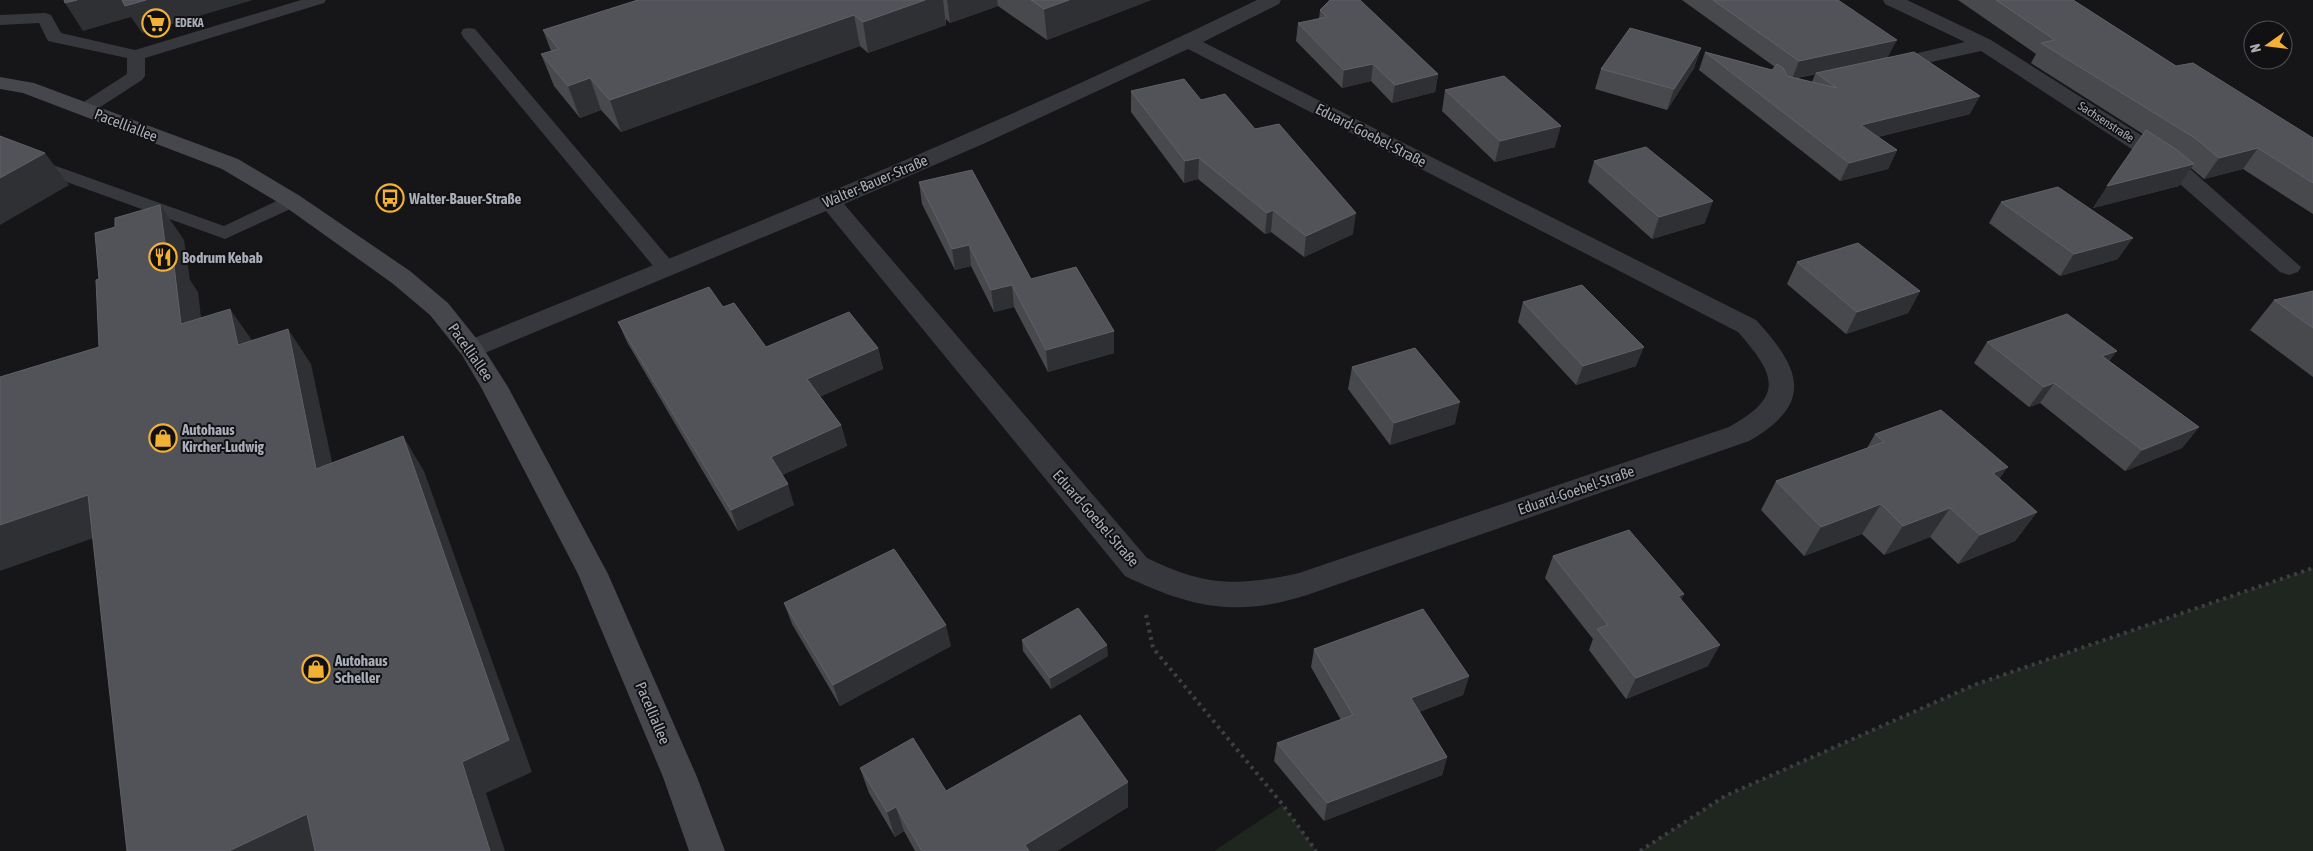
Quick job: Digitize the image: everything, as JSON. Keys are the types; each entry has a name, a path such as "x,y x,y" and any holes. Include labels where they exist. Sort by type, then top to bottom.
{"main road":[{"name":"Pacelliallee","path":"0,83 27,87 230,164 292,201 401,277 439,309 471,349 499,395 593,574 680,777 707,851"}],"street":[{"name":"Walter-Bauer-Straße","path":"471,349 829,201 1055,104 1189,42 1272,0"},
{"name":"Sachsenstraße","path":"1892,0 1984,44 2172,165 2289,267"},
{"name":"Eduard-Goebel-Straße","path":"829,201 1136,567 1168,583 1230,597 1259,595 1299,585 1739,434 1757,426 1780,402 1784,388 1780,373 1762,341 1747,326 1189,42"},
{"path":"1871,69 1984,44"}],"lane":[{"path":"35,0 54,36 136,55 318,0"},
{"path":"0,20 45,18"},
{"path":"469,33 666,268"},
{"path":"85,109 136,76 136,55"},
{"path":"0,152 225,233 292,201"}],"path":[{"path":"1136,567 1153,648 1283,805 1316,851"},
{"path":"1640,851 1726,796 1974,685 2313,568"}],"shaded area":[{"path":"2313,568 2313,851 1640,851 1725,796 1974,685"},
{"path":"1283,805 1316,851 1214,851"}],"building":[{"path":"64,0 77,0 65,3"},
{"path":"122,0 146,0 125,6"},
{"path":"638,0 925,0 863,22 854,15 610,100 590,78 568,86 541,54 559,49 543,30"},
{"path":"1031,0 1069,0 1044,9"},
{"path":"1330,0 1360,0 1438,74 1395,85 1373,64 1344,70 1298,23 1327,17 1320,10"},
{"path":"1713,0 1838,0 1897,40 1799,61"},
{"path":"1996,0 2073,0 2176,66 2193,63 2313,138 2313,183 2258,148 2219,158 2195,138 2041,43 2055,40"},
{"path":"1630,28 1701,48 1674,89 1601,69"},
{"path":"1705,52 1772,70 1777,64 1783,68 1787,76 1837,88 1816,73 1914,52 1980,96 1861,125 1897,150 1849,163"},
{"path":"1504,76 1561,126 1500,141 1445,90"},
{"path":"1184,79 1201,100 1225,94 1255,129 1279,124 1356,213 1306,236 1273,210 1267,213 1199,158 1185,161 1131,91"},
{"path":"2146,130 2177,150 2194,164 2107,186"},
{"path":"0,136 45,153 0,178"},
{"path":"1646,147 1713,201 1659,217 1594,161"},
{"path":"972,170 1031,279 1076,267 1114,331 1046,350 1012,285 991,290 969,245 952,249 919,182"},
{"path":"2058,187 2133,238 2074,254 2001,202"},
{"path":"160,205 167,259 173,257 181,324 230,309 238,345 288,329 316,469 403,436 509,740 462,762 490,851 315,851 307,814 229,851 127,851 88,495 0,525 0,377 99,347 96,280 99,279 95,233 115,227 115,218"},
{"path":"1858,243 1920,291 1857,312 1797,262"},
{"path":"1582,285 1644,347 1583,366 1523,302"},
{"path":"709,287 723,307 734,303 766,347 849,312 878,348 807,379 841,425 771,457 788,484 731,510 618,322"},
{"path":"2313,291 2313,328 2274,300"},
{"path":"2067,314 2117,351 2102,356 2199,427 2142,450 2054,383 2044,387 1987,342"},
{"path":"1415,348 1460,402 1394,423 1352,367"},
{"path":"1941,410 2008,467 1993,473 2037,512 1980,535 1950,508 1903,526 1881,504 1821,527 1776,481 1884,442 1875,434"},
{"path":"1629,530 1684,594 1678,596 1720,645 1636,678 1597,629 1608,625 1553,556"},
{"path":"894,549 946,625 833,685 784,603"},
{"path":"1078,608 1107,645 1050,678 1022,640"},
{"path":"1423,609 1469,676 1411,698 1447,757 1327,803 1277,743 1353,715 1314,649"},
{"path":"1080,715 1128,782 1025,845 1029,851 922,851 896,807 887,812 860,768 913,738 946,791"}],"place":[{"name":"EDEKA","path":"156,23"},
{"name":"Walter-Bauer-Straße","path":"390,198"},
{"name":"Bodrum Kebab","path":"163,257"},
{"name":"Autohaus Kircher-Ludwig","path":"163,438"},
{"name":"Autohaus Scheller","path":"316,669"}]}
